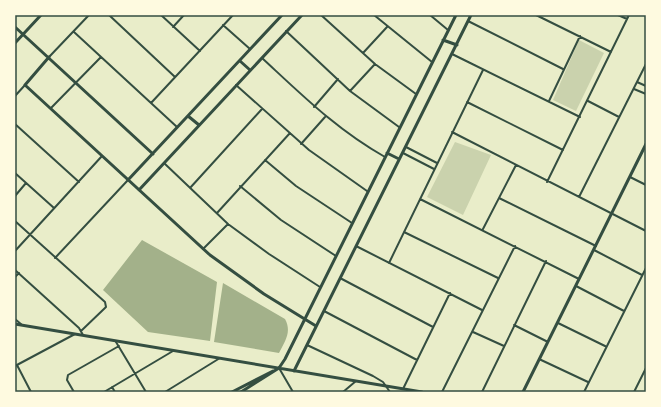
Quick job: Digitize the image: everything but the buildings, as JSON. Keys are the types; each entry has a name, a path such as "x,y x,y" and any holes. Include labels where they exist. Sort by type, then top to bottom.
{"street":[{"path":"15,43 41,15"},
{"path":"15,96 49,57 89,15"},
{"path":"109,15 175,77"},
{"path":"161,15 200,50"},
{"path":"173,27 184,15"},
{"path":"151,103 233,15"},
{"path":"55,258 282,15"},
{"path":"139,190 302,15"},
{"path":"321,15 375,64 416,94"},
{"path":"375,15 387,27 432,62"},
{"path":"430,15 448,30"},
{"path":"242,392 279,368 456,15"},
{"path":"294,371 471,15"},
{"path":"536,15 611,52"},
{"path":"618,15 627,19"},
{"path":"547,182 629,15"},
{"path":"468,21 563,69"},
{"path":"223,25 250,49"},
{"path":"15,27 153,154"},
{"path":"363,53 387,27"},
{"path":"286,31 350,91 399,127"},
{"path":"74,32 178,127"},
{"path":"549,101 580,36"},
{"path":"443,40 457,45"},
{"path":"452,54 580,117"},
{"path":"51,108 101,56"},
{"path":"262,58 325,117 360,142 385,157"},
{"path":"240,61 250,70"},
{"path":"350,91 375,64"},
{"path":"578,197 646,64"},
{"path":"389,263 483,70"},
{"path":"314,107 338,79"},
{"path":"637,82 646,86"},
{"path":"25,85 203,249 247,282 304,320 316,326"},
{"path":"236,86 302,144 367,191"},
{"path":"634,89 646,94"},
{"path":"588,101 619,117"},
{"path":"467,102 563,150"},
{"path":"190,188 262,109"},
{"path":"188,116 199,125"},
{"path":"302,144 325,117"},
{"path":"15,124 79,182"},
{"path":"452,132 547,182 646,231"},
{"path":"217,213 240,186 290,133"},
{"path":"523,392 646,144"},
{"path":"406,147 437,163"},
{"path":"387,153 400,159"},
{"path":"403,153 434,169"},
{"path":"15,251 103,156"},
{"path":"265,160 296,186 352,223"},
{"path":"164,163 228,224 269,254 320,287"},
{"path":"483,229 516,165"},
{"path":"15,173 54,208"},
{"path":"630,176 646,185"},
{"path":"15,196 26,183"},
{"path":"240,186 281,220 336,256"},
{"path":"499,198 596,246"},
{"path":"420,199 483,229 580,279"},
{"path":"15,221 105,302 106,306 102,312 81,331"},
{"path":"203,249 228,224"},
{"path":"404,232 498,278"},
{"path":"356,246 482,310"},
{"path":"442,392 515,246"},
{"path":"594,250 642,275"},
{"path":"482,392 546,261"},
{"path":"584,392 605,346 646,268"},
{"path":"15,270 84,335"},
{"path":"15,277 19,273"},
{"path":"340,278 433,327"},
{"path":"576,286 624,311"},
{"path":"402,389 450,294"},
{"path":"324,311 417,360"},
{"path":"15,319 22,326"},
{"path":"557,323 605,346"},
{"path":"15,324 422,392"},
{"path":"514,325 548,342"},
{"path":"473,332 504,346"},
{"path":"31,392 16,366 75,334"},
{"path":"116,340 146,392"},
{"path":"307,345 373,376 386,386 390,392"},
{"path":"74,392 67,377 68,375 119,346"},
{"path":"104,392 174,350"},
{"path":"164,392 220,358"},
{"path":"539,359 588,382"},
{"path":"232,392 279,368"},
{"path":"279,368 293,392"},
{"path":"634,392 646,368"},
{"path":"342,392 357,381"},
{"path":"112,387 115,392"}],"shaded area":[{"path":"579,40 604,53 576,111 553,100"},
{"path":"455,142 491,155 463,215 427,197"},
{"path":"142,240 217,282 210,341 148,332 103,290"},
{"path":"223,283 285,319 288,332 279,353 214,342"}]}
